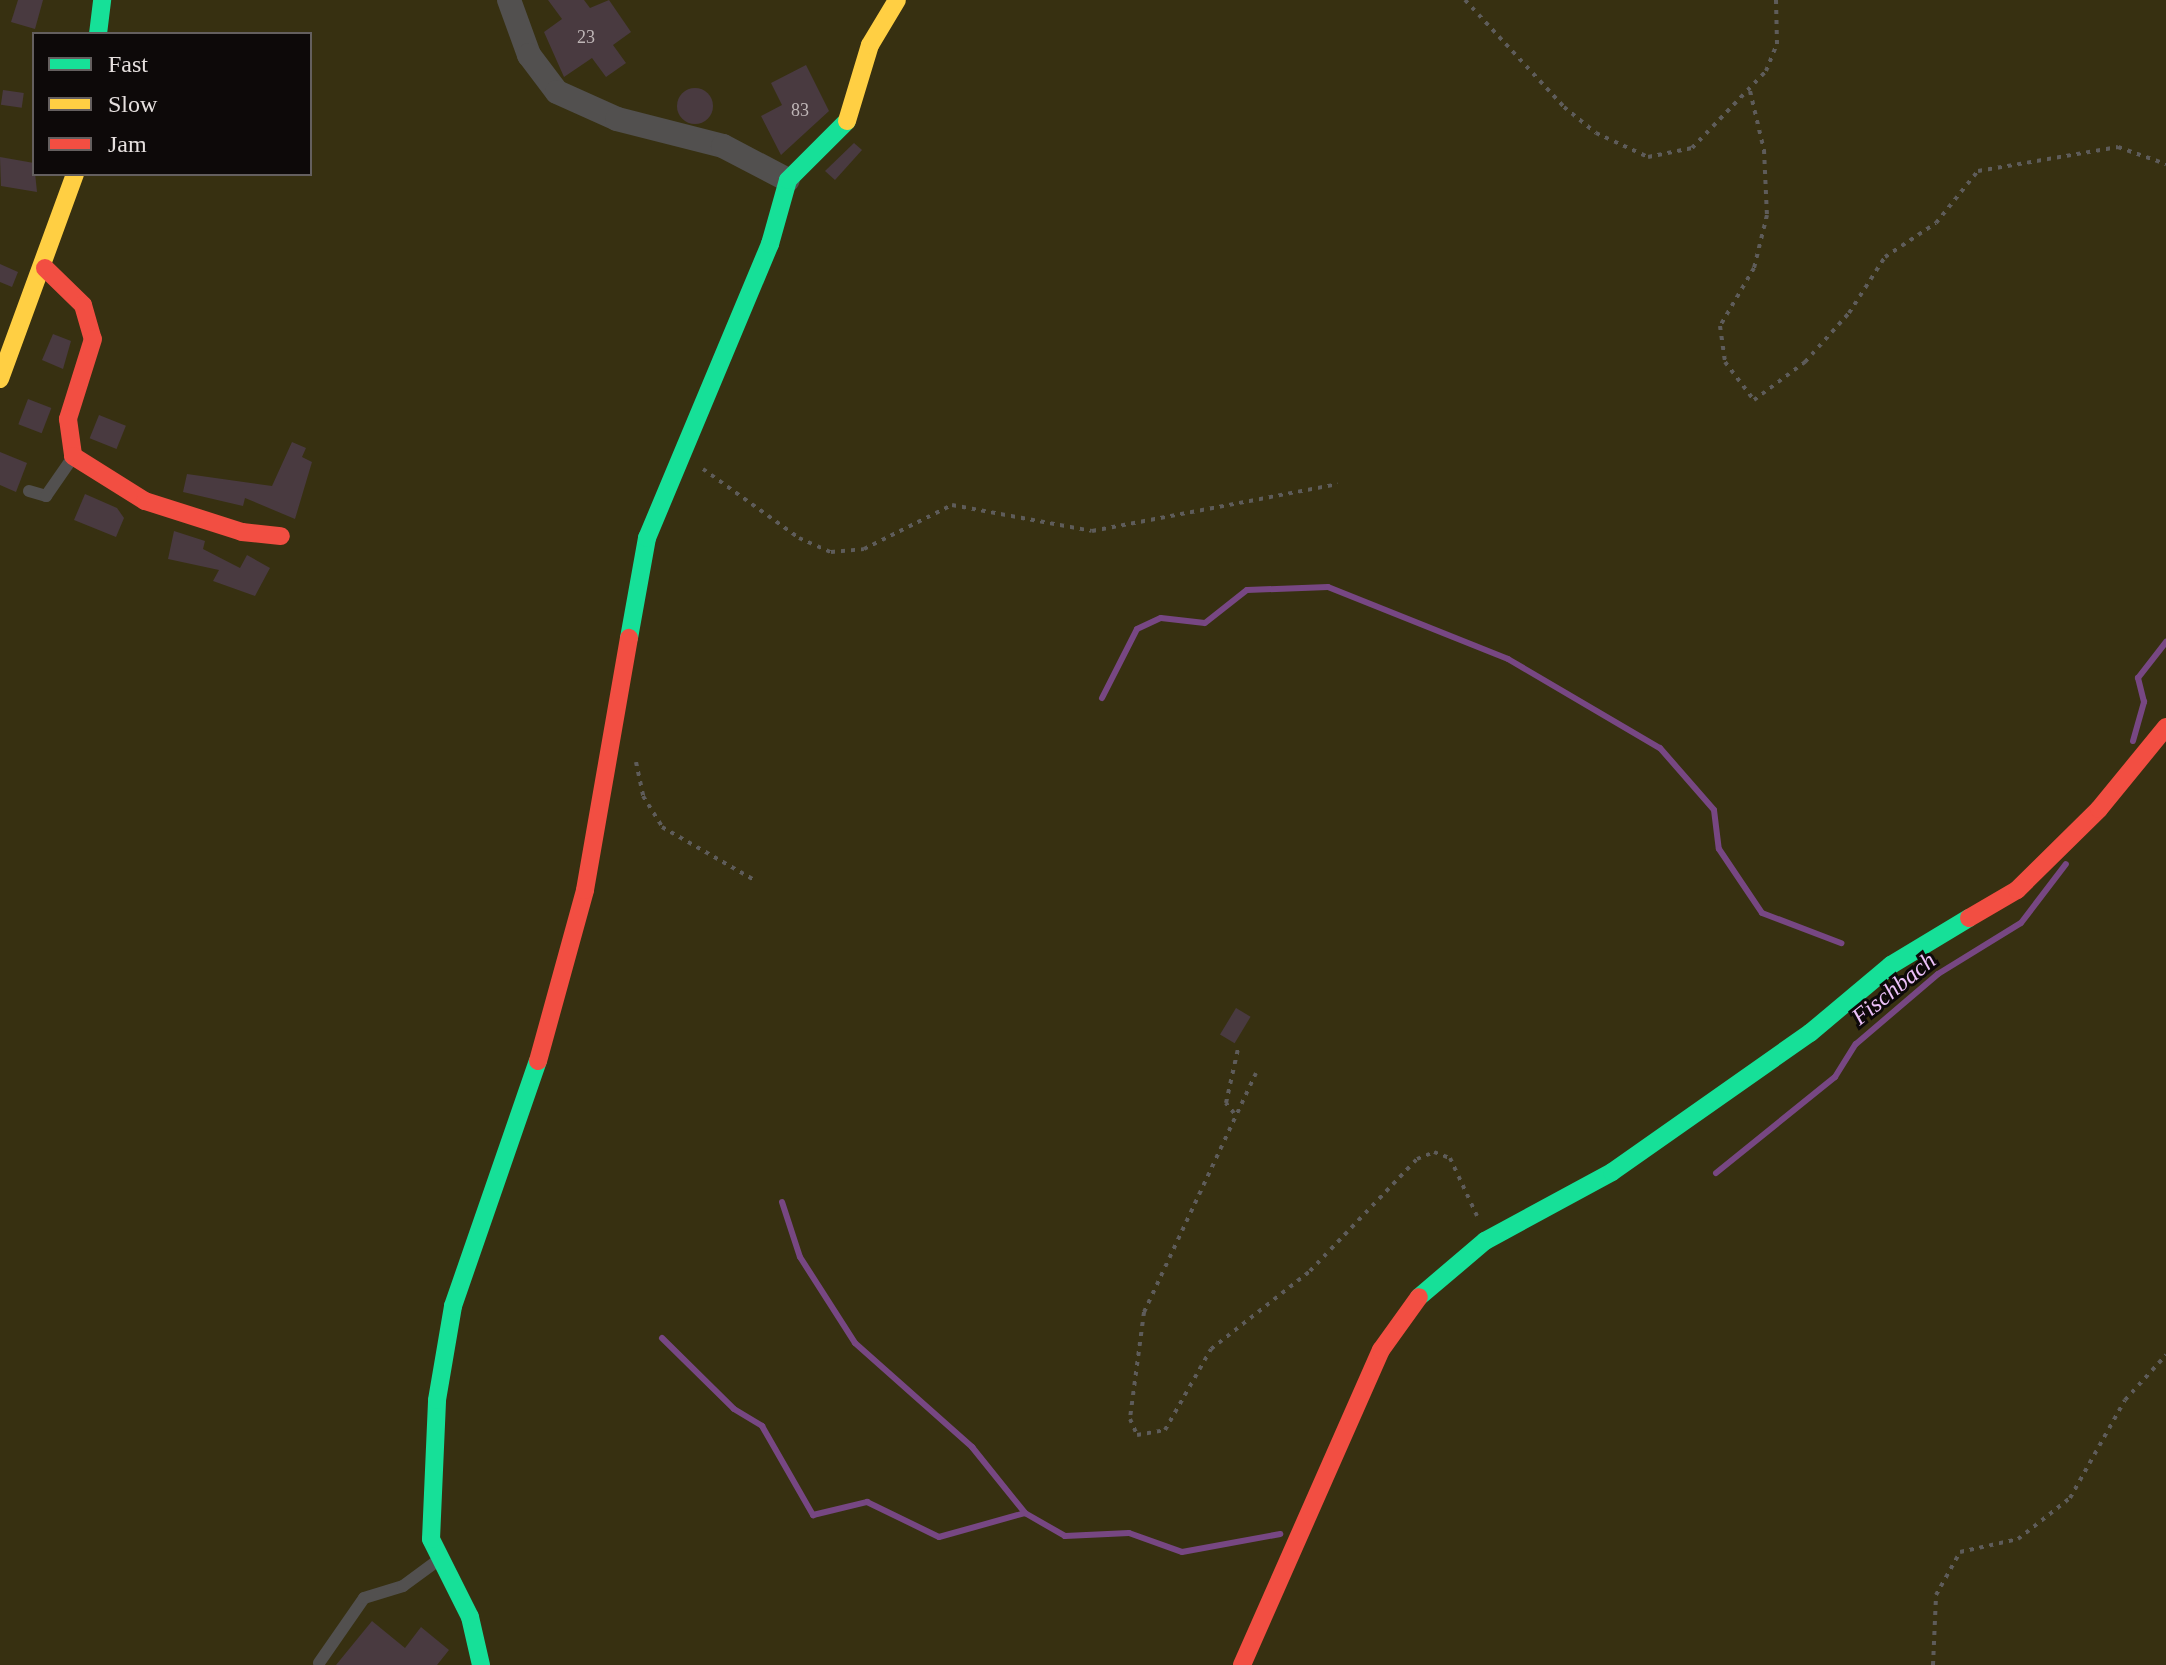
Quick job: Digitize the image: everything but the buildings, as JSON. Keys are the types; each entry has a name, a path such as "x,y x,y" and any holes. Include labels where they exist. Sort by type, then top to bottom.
{"street":[{"path":"98,32 102,0"},
{"path":"509,0 529,55 557,92 617,119 723,146 788,180"},
{"path":"481,1665 470,1617 437,1561 432,1494 446,1338 527,1103 585,890 633,589 686,444 770,244 788,180 849,119 870,45 897,0"},
{"path":"0,379 45,268 74,176"},
{"path":"45,268 83,305 93,339 68,419 73,456 145,501 242,532 281,536"},
{"path":"1242,1665 1393,1328 1431,1280 1485,1241 1612,1172 1810,1033 1891,965 2017,890 2099,809 2166,727"}],"lane":[{"path":"29,491 46,496 73,456"},
{"path":"319,1663 364,1598 403,1586 437,1561"}],"path":[{"path":"1465,0 1564,107 1596,133 1648,157 1692,148 1750,91 1777,44 1776,0"},
{"path":"1750,91 1764,150 1767,215 1754,268 1720,326 1725,362 1754,400 1805,362 1849,313 1885,257 1936,223 1978,171 2118,147 2153,155 2166,164"},
{"path":"686,444 713,478 831,552 864,549 952,505 1092,531 1338,484"},
{"path":"635,752 643,796 662,827 754,880"},
{"path":"1234,1113 1226,1103 1238,1049"},
{"path":"1256,1073 1234,1113 1137,1335 1130,1419 1145,1439 1173,1420 1211,1349 1310,1271 1417,1159 1434,1152 1457,1166 1485,1241"},
{"path":"1933,1665 1936,1595 1960,1552 2018,1539 2070,1498 2125,1400 2166,1355"}],"shaded area":[{"path":"0,0 2166,0 2166,1665 0,1665"}],"waterway":[{"path":"1102,698 1137,629 1161,618 1205,623 1247,590 1328,587 1508,659 1660,748 1714,810 1719,849 1762,913 1841,943"},
{"name":"Fischbach","path":"2133,741 2144,702 2138,678 2166,642"},
{"name":"Fischbach","path":"1716,1173 1835,1077 1856,1044 1938,974 2021,923 2066,864"},
{"path":"782,1202 800,1257 855,1343 972,1447 1025,1513 1065,1536 1129,1533 1182,1552 1280,1534"},
{"path":"662,1338 734,1409 762,1426 813,1515 867,1502 939,1537 1025,1513"}],"traffic: fast":[{"path":"98,32 102,0"},
{"path":"629,638 647,538 770,244 788,180 847,121"},
{"path":"1419,1297 1485,1241 1612,1172 1810,1033 1891,965 1969,918"},
{"path":"481,1665 470,1617 431,1539 437,1400 453,1306 538,1061"}],"traffic: slow":[{"path":"847,121 870,45 897,0"},
{"path":"0,379 74,176"}],"traffic: jam":[{"path":"45,268 83,305 93,339 68,419 73,456 145,501 242,532 281,536"},
{"path":"538,1061 585,890 629,638"},
{"path":"1969,918 2017,890 2099,809 2166,727"},
{"path":"1242,1665 1381,1350 1419,1297"}]}
